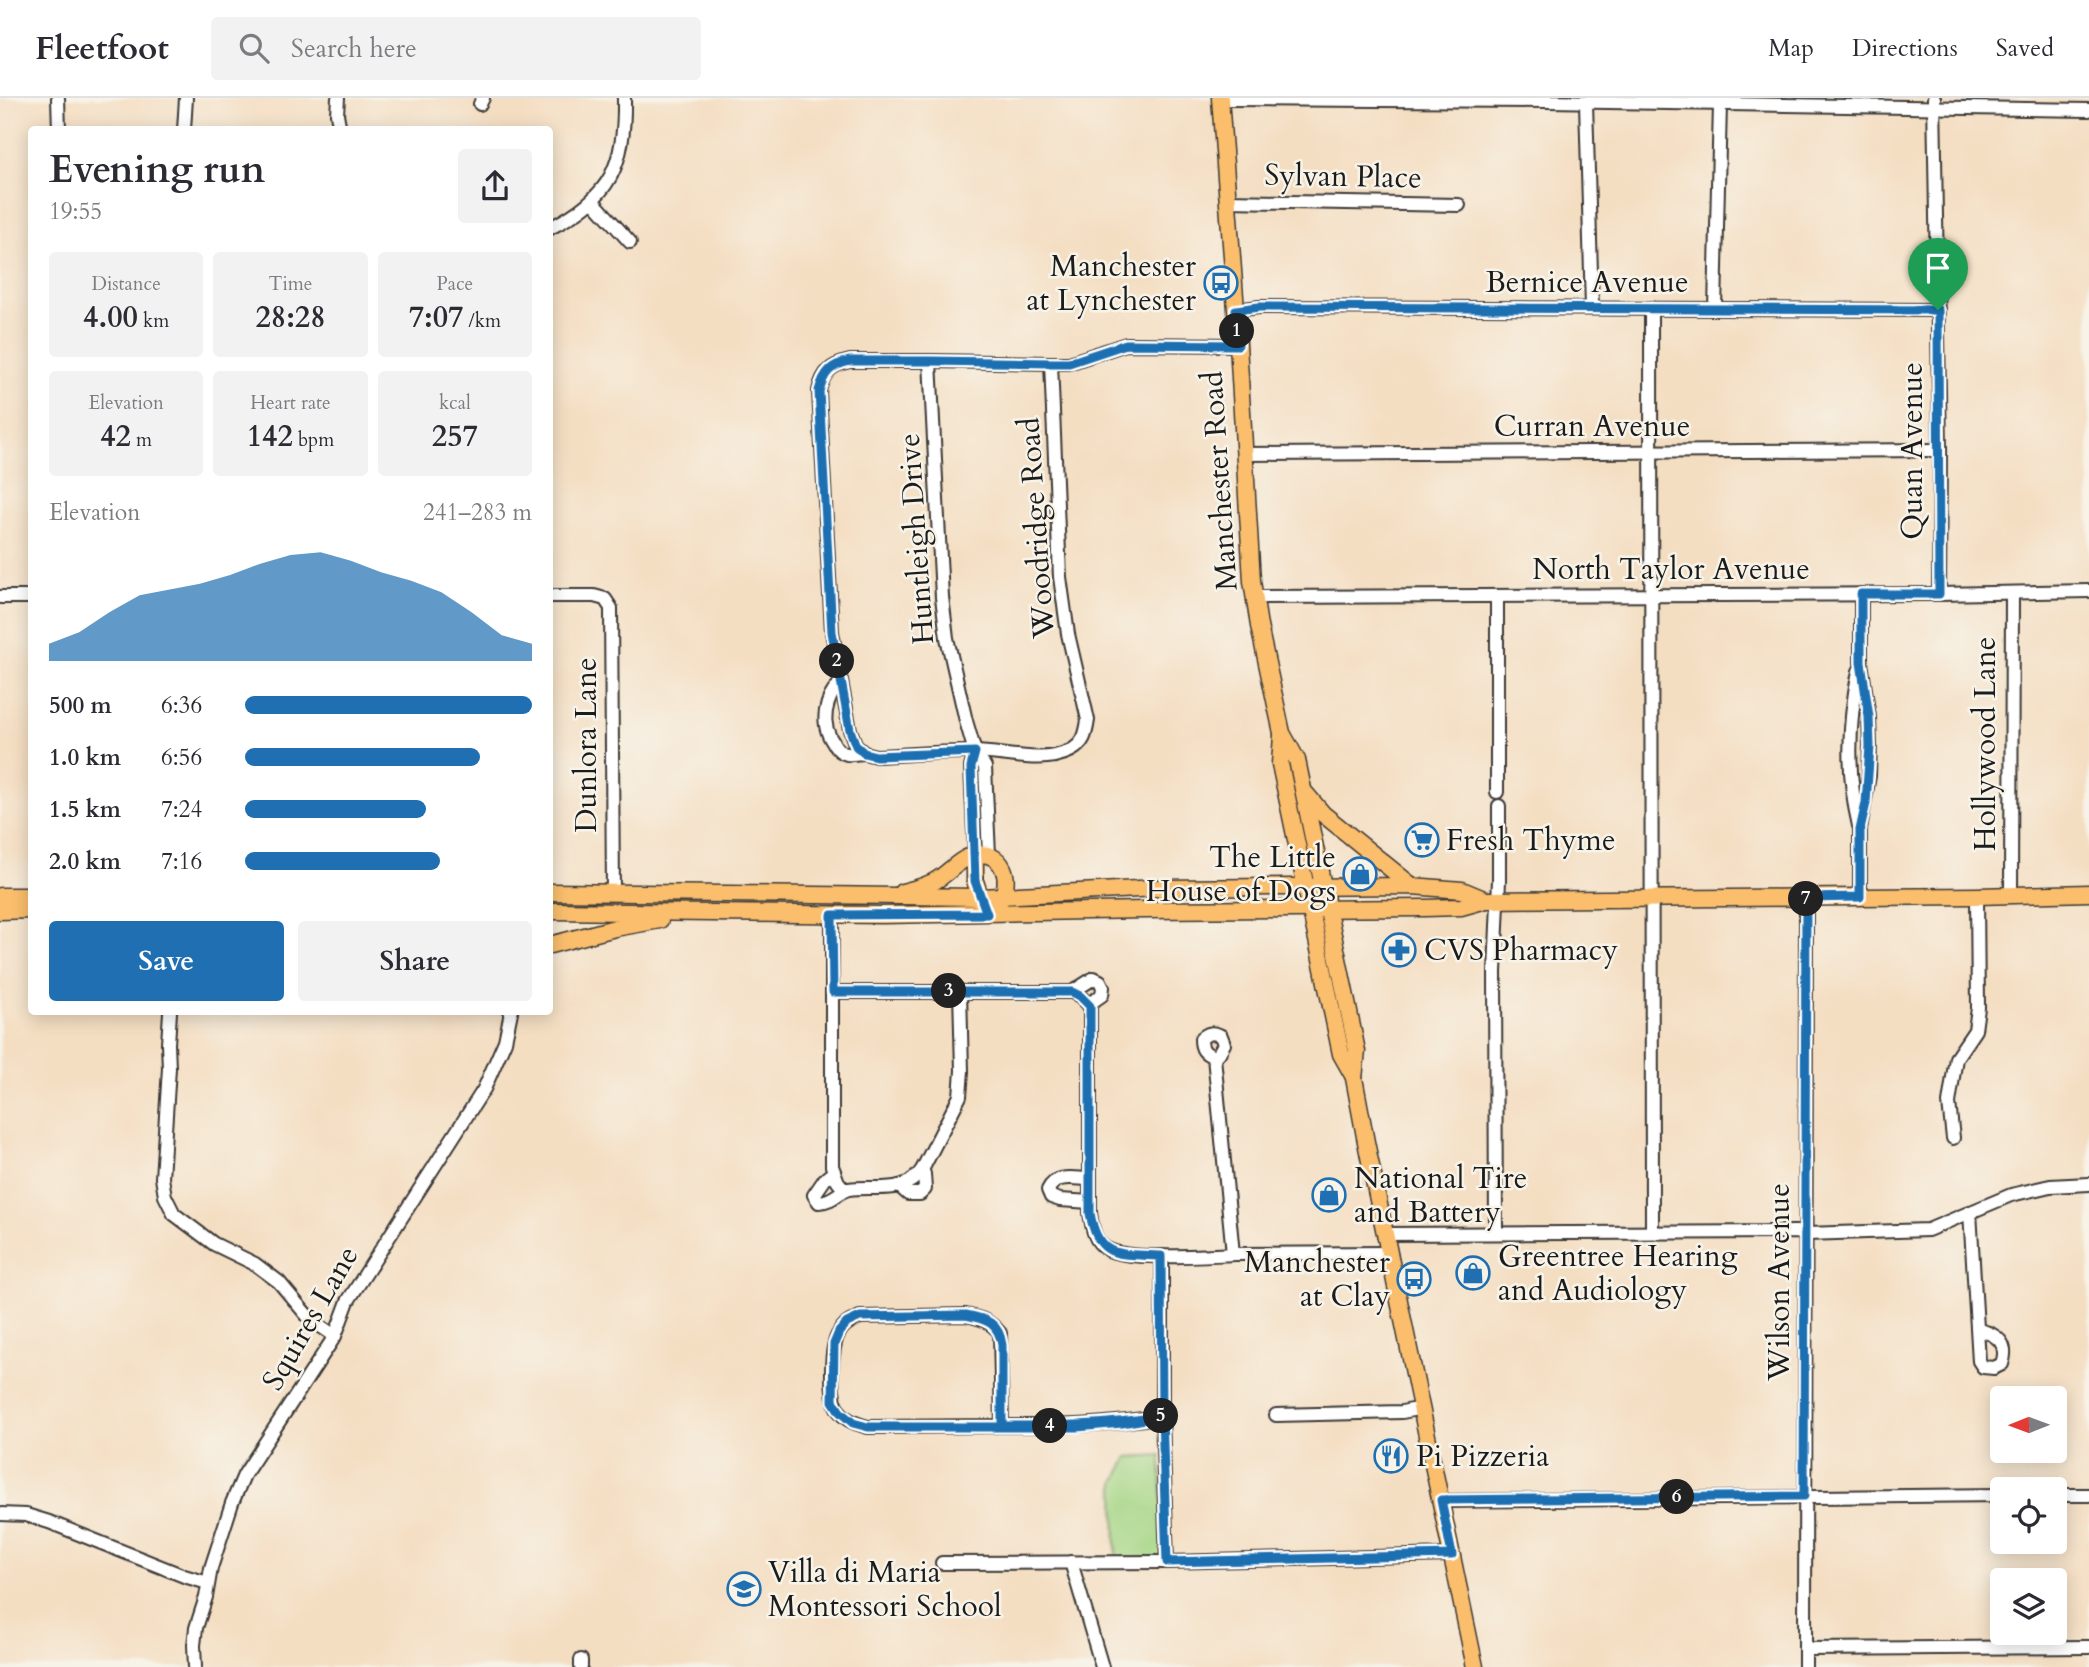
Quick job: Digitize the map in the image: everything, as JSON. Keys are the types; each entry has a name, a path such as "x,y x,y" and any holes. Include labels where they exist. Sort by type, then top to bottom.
{"main road":[{"name":"Manchester Road","path":"1220,99 1236,310 1248,536 1254,597 1282,733 1280,764 1341,1054 1354,1078 1473,1666"},
{"name":"Manchester Road","path":"1282,733 1297,760 1357,1051 1354,1078"},
{"path":"1303,789 1323,814 1412,886"},
{"path":"884,897 936,881 966,858 982,855 1003,869 1007,887 1003,896 987,914"},
{"path":"982,855 975,881 987,914"},
{"path":"553,892 979,897 1125,889 1412,886 1462,890 1492,900"},
{"path":"553,911 987,914 1461,907 1492,900 2089,893"},
{"path":"0,896 28,896"},
{"path":"0,911 28,911"},
{"path":"553,944 615,928 699,913"}],"street":[{"path":"58,98 59,126"},
{"path":"184,126 186,98"},
{"path":"338,98 339,126"},
{"path":"553,226 572,217 593,201 611,179 620,153 624,98"},
{"path":"1220,99 1548,99 1586,103 1720,105 1934,103 2089,110"},
{"path":"1586,103 1592,307"},
{"name":"Quan Avenue","path":"1934,103 1940,450 1939,594"},
{"path":"1715,309 1720,105"},
{"path":"593,201 630,242"},
{"name":"Sylvan Place","path":"1227,201 1459,205"},
{"name":"Bernice Avenue","path":"1236,310 1259,307 1938,310"},
{"path":"1651,308 1652,1232"},
{"path":"864,753 856,746 850,730 832,632 819,391 827,371 850,361 1069,363 1126,344 1238,345"},
{"name":"Huntleigh Drive","path":"930,361 942,597 947,638 966,721 975,752 985,767 982,855"},
{"name":"Woodridge Road","path":"975,752 1050,756 1069,752 1081,744 1087,734 1088,720 1068,634 1060,577 1051,363"},
{"name":"Curran Avenue","path":"1244,454 1940,450"},
{"name":"North Taylor Avenue","path":"1254,597 2089,591"},
{"name":"Hollywood Lane","path":"2011,895 2012,593"},
{"path":"1860,830 1866,803 1870,746 1861,662 1861,594"},
{"name":"Dunlora Lane","path":"553,596 594,596 605,599 611,608 613,893"},
{"path":"0,597 28,597"},
{"path":"1496,1233 1495,971 1492,900 1498,799 1497,597"},
{"path":"1860,897 1860,830 1852,787 1850,747 1852,708 1861,662"},
{"path":"841,682 829,699 825,713 830,738 837,750 848,754 864,753 876,756 975,752"},
{"path":"1953,1138 1949,1103 1956,1058 1975,1030 1978,1008 1978,896"},
{"name":"Wilson Avenue","path":"1805,1667 1806,898"},
{"path":"832,915 832,1166 838,1182 845,1190"},
{"path":"1072,992 1094,978 1100,981 1102,995 1088,1004"},
{"path":"834,1172 818,1187 814,1195 818,1201 829,1201 845,1190 892,1189 915,1179 922,1170 960,1096 960,991"},
{"path":"833,992 1072,992 1080,996 1090,1006 1092,1228 1098,1242 1109,1250 1161,1256 1390,1253"},
{"path":"170,1015 162,1178 165,1196 174,1214 214,1244 255,1264 279,1282 310,1319 335,1336"},
{"name":"Squires Lane","path":"195,1667 196,1628 232,1503 244,1475 335,1336 348,1301 484,1089 505,1041 510,1015"},
{"path":"1214,1057 1233,1254"},
{"path":"1090,1179 1058,1178 1051,1182 1048,1190 1051,1197 1060,1200 1090,1202"},
{"path":"1386,1234 1796,1231 1805,1234 1928,1230 2031,1189 2089,1184"},
{"path":"1970,1212 1978,1330"},
{"path":"1161,1256 1162,1416 1167,1562"},
{"path":"1002,1426 1000,1333 982,1318 966,1315 860,1317 847,1323 839,1332 834,1344 833,1401 840,1412 853,1423 868,1427 1077,1427 1162,1416"},
{"path":"1276,1415 1402,1412 1422,1408"},
{"path":"1441,1500 1990,1495"},
{"path":"2067,1495 2089,1495"},
{"path":"0,1514 26,1515 49,1522 208,1583"},
{"path":"942,1563 1167,1562 1452,1555"},
{"path":"1072,1562 1102,1667"},
{"path":"1805,1649 2089,1647"}],"green space":[{"path":"1161,1455 1163,1558 1116,1559 1115,1482 1128,1457"}],"place":[{"name":"Manchester at Lynchester","path":"1221,283"},
{"name":"Fresh Thyme","path":"1422,840"},
{"name":"The Little House of Dogs","path":"1360,874"},
{"name":"CVS Pharmacy","path":"1399,950"},
{"name":"National Tire and Battery","path":"1329,1195"},
{"name":"Greentree Hearing and Audiology","path":"1473,1273"},
{"name":"Manchester at Clay","path":"1414,1279"},
{"name":"Pi Pizzeria","path":"1391,1456"},
{"name":"Villa di Maria Montessori School","path":"744,1589"}],"route":[{"path":"1938,310 1259,307 1236,310 1238,345 1126,344 1069,363 850,361 827,371 819,391 832,632 850,730 856,746 864,753 876,756 975,752 971,767 975,881 987,914 832,915 833,992 1072,992 1085,999 1090,1006 1092,1228 1098,1242 1109,1250 1123,1254 1161,1256 1162,1416 1077,1427 868,1427 853,1423 840,1412 833,1401 834,1344 847,1323 860,1317 966,1315 982,1318 1000,1333 1002,1426 1077,1427 1122,1423 1162,1416 1167,1562 1452,1555 1441,1500 1804,1496 1806,898 1860,897 1860,830 1866,803 1870,746 1861,662 1861,594 1939,594 1938,310"}]}
